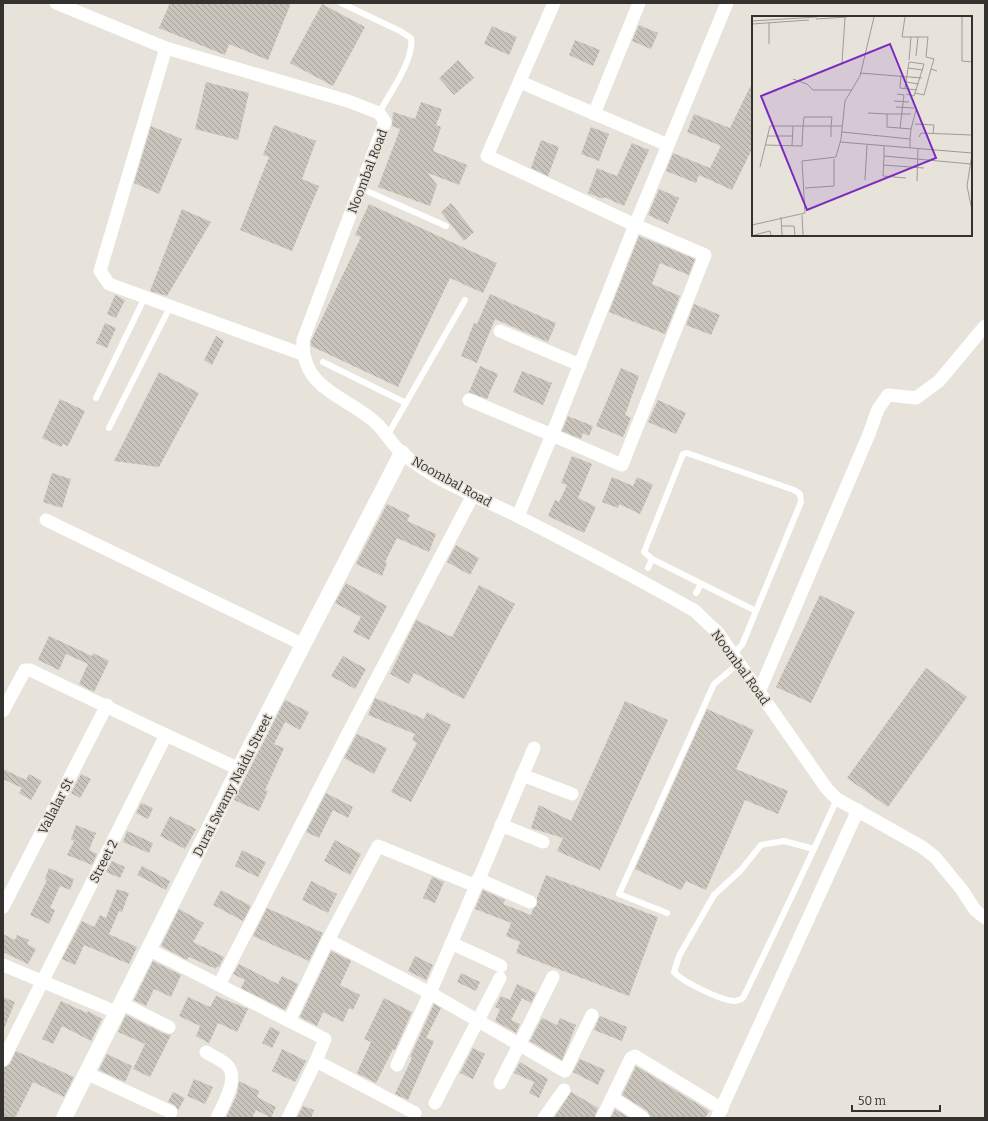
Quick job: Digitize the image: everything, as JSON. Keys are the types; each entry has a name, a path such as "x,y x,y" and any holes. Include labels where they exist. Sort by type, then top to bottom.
{"street":[{"name":"Noombal Road","path":"56,3 166,48 348,101 379,113 386,122 303,340 302,354 310,373 320,385 376,423 402,452 426,470 473,495 518,516 695,611 718,633 827,789 837,799 922,847 935,857 962,890 975,910 985,918"},
{"path":"469,400 622,465 705,255 635,225 487,156 554,3"},
{"path":"594,114 639,3"},
{"path":"518,516 552,435 635,225 727,3"},
{"path":"166,48 100,271 108,284 145,297 170,308 302,354"},
{"path":"520,82 668,145"},
{"path":"759,692 866,441 878,409 888,395 916,398 939,381 985,326"},
{"path":"500,332 580,365"},
{"name":"Durai Swamy Naidu Street","path":"64,1118 119,1007 150,950 239,769 402,452"},
{"path":"219,985 345,739 473,495"},
{"path":"46,520 304,645"},
{"path":"3,712 25,670 30,670 107,705 239,769"},
{"name":"Vallalar St","path":"3,907 107,705"},
{"name":"Street 2","path":"3,1060 166,734"},
{"path":"397,1065 430,993 534,748"},
{"path":"522,775 572,794"},
{"path":"602,1118 613,1098 631,1058 635,1056 720,1113 858,810"},
{"path":"501,825 543,842"},
{"path":"288,1021 328,940 378,846 530,902"},
{"path":"328,940 430,993 565,1071 592,1016"},
{"path":"435,1102 478,1021 500,972 451,943"},
{"path":"150,950 325,1039 288,1118"},
{"path":"3,965 43,981 119,1007 169,1027"},
{"path":"500,1083 553,977"},
{"path":"206,1052 227,1065 232,1072 232,1081 217,1118"},
{"path":"316,1061 415,1113"},
{"path":"86,1073 171,1112"},
{"path":"544,1118 564,1090"},
{"path":"613,1098 643,1118"}],"lane":[{"path":"341,3 400,31 411,38 412,46 407,60 379,113"},
{"path":"360,188 446,226"},
{"path":"96,398 145,297"},
{"path":"387,436 465,300"},
{"path":"109,428 170,308"},
{"path":"323,362 406,403"},
{"path":"667,913 619,894 714,684 736,658 756,611 800,502 800,494 794,490 687,453 683,454 644,552 652,559 756,611"},
{"path":"648,568 652,559"},
{"path":"696,593 701,584"},
{"path":"814,849 784,841 761,845 741,870 714,895 679,956 674,972 679,978 696,987 734,1001 743,998 814,849 837,799"}],"building":[{"path":"170,3 291,3 268,60 229,44 225,55 159,28"},
{"path":"322,4 365,27 333,86 290,63"},
{"path":"639,25 658,33 651,49 632,41"},
{"path":"492,26 517,37 509,55 484,44"},
{"path":"575,40 600,50 593,66 569,55"},
{"path":"458,60 474,78 454,95 439,78"},
{"path":"206,82 249,93 238,140 195,129"},
{"path":"752,83 752,149 732,190 699,175 696,183 666,171 673,153 710,168 721,146 687,132 694,114 730,128"},
{"path":"421,102 442,109 436,125 441,127 433,151 467,165 459,185 428,173 437,185 430,206 378,187 400,129 392,126 393,112 415,119"},
{"path":"274,125 316,141 302,179 319,186 292,251 240,230 269,157 263,155"},
{"path":"151,126 182,139 159,194 134,183"},
{"path":"591,127 609,134 599,161 581,154"},
{"path":"541,140 559,147 548,176 531,168"},
{"path":"632,143 649,150 624,206 604,197 603,199 588,193 597,168 617,176"},
{"path":"659,189 679,198 668,224 648,215"},
{"path":"451,203 474,232 464,241 441,212"},
{"path":"369,204 497,263 483,293 450,278 398,387 311,346 311,341 361,237 355,235"},
{"path":"182,209 211,222 167,296 150,291"},
{"path":"639,236 695,259 689,275 660,263 652,284 680,296 665,334 609,312"},
{"path":"490,294 556,323 548,342 495,319 477,363 461,356 474,323 477,324"},
{"path":"115,295 125,300 116,318 107,314"},
{"path":"694,304 720,315 711,335 686,325"},
{"path":"105,323 116,328 107,348 96,343"},
{"path":"216,336 224,341 212,365 204,360"},
{"path":"480,366 498,374 487,399 469,392"},
{"path":"621,368 639,376 625,415 631,418 623,437 596,426"},
{"path":"522,371 552,383 543,405 513,392"},
{"path":"159,372 199,393 159,467 114,461"},
{"path":"60,399 85,411 68,446 63,444 61,447 42,438"},
{"path":"658,400 686,413 676,434 648,422"},
{"path":"568,416 593,426 589,436 583,433 581,439 562,431"},
{"path":"572,456 592,464 578,498 596,507 584,533 548,516 555,500 559,502 567,485 561,483"},
{"path":"52,473 71,479 62,508 43,502"},
{"path":"612,477 633,486 637,477 653,485 640,514 619,504 618,508 602,502"},
{"path":"387,504 410,515 407,521 436,534 429,552 397,538 385,562 387,563 382,576 356,564"},
{"path":"456,545 479,558 470,575 447,562"},
{"path":"346,583 387,606 369,640 353,632 361,617 335,603"},
{"path":"479,585 515,604 464,699 414,673 409,684 390,674 416,620 452,637"},
{"path":"820,595 855,612 811,703 776,687"},
{"path":"49,636 92,656 93,653 109,661 94,692 79,684 88,664 66,654 59,670 38,660"},
{"path":"343,656 366,669 355,689 331,676"},
{"path":"926,668 967,697 888,807 847,778"},
{"path":"375,698 424,719 427,712 451,725 411,802 391,792 417,743 412,740 415,734 368,715"},
{"path":"285,700 309,712 300,730 285,722 274,744 284,748 265,790 268,791 259,811 234,800"},
{"path":"625,701 668,720 600,870 557,851 563,838 531,828 539,805 571,821"},
{"path":"707,709 754,730 736,769 788,791 778,814 745,800 706,890 686,881 681,890 635,869"},
{"path":"357,734 387,748 374,774 344,758"},
{"path":"3,769 26,780 29,774 42,781 31,800 19,793 22,788 3,779"},
{"path":"81,774 91,779 80,798 71,793"},
{"path":"326,793 353,807 348,818 333,810 319,838 306,832"},
{"path":"141,803 153,808 148,819 136,813"},
{"path":"170,816 196,829 185,849 160,836"},
{"path":"76,825 96,833 89,850 97,854 92,865 67,855 74,841 71,839"},
{"path":"127,831 153,843 149,853 123,842"},
{"path":"335,840 361,854 350,875 324,861"},
{"path":"242,850 266,862 258,877 235,866"},
{"path":"112,861 125,867 120,878 106,872"},
{"path":"142,866 170,881 166,890 137,875"},
{"path":"49,868 74,879 70,890 60,886 50,908 55,910 49,924 30,915 47,880 45,879"},
{"path":"546,875 658,917 629,996 516,953 520,942 506,936 511,923 475,909 483,890 505,900 503,904 531,915 533,909 537,905 537,898"},
{"path":"432,877 444,882 435,903 423,898"},
{"path":"311,881 337,894 328,913 302,900"},
{"path":"117,889 129,893 122,912 119,911 109,934 137,947 129,964 84,945 75,965 62,959 82,921 94,927 100,915 106,918"},
{"path":"221,890 251,906 243,921 213,905"},
{"path":"267,908 323,933 309,961 253,936"},
{"path":"179,909 204,923 193,942 224,957 219,967 217,966 216,969 189,957 187,960 161,946"},
{"path":"3,934 15,940 17,935 29,940 27,944 36,949 28,964 3,952"},
{"path":"331,951 351,961 340,985 360,995 353,1010 349,1008 343,1022 323,1012 317,1026 300,1017"},
{"path":"415,956 433,965 426,980 408,971"},
{"path":"153,961 181,975 171,997 154,989 146,1006 134,1000"},
{"path":"239,964 278,984 282,976 298,984 285,1010 241,988 245,980 233,974"},
{"path":"461,973 480,982 476,991 457,982"},
{"path":"517,984 536,993 531,1003 522,998 511,1020 520,1024 516,1033 495,1021 500,1009 495,1007 501,996 510,1000"},
{"path":"216,996 248,1009 237,1032 218,1023 209,1043 196,1036 200,1026 179,1016 188,997 210,1007"},
{"path":"3,997 15,1002 3,1031"},
{"path":"384,998 412,1012 395,1050 393,1049 376,1083 357,1073 371,1042 364,1039"},
{"path":"61,1001 87,1013 88,1011 102,1019 91,1041 62,1026 53,1044 42,1039"},
{"path":"434,1004 441,1008 426,1038 434,1041 408,1100 395,1094 412,1058 410,1057"},
{"path":"126,1015 165,1034 171,1035 150,1077 133,1069 145,1044 118,1032"},
{"path":"600,1016 627,1027 622,1041 594,1030"},
{"path":"542,1018 557,1025 560,1018 576,1025 562,1060 530,1041"},
{"path":"270,1027 280,1032 272,1048 262,1043"},
{"path":"473,1048 485,1054 473,1079 460,1073"},
{"path":"282,1049 306,1061 295,1082 272,1071"},
{"path":"16,1051 74,1077 64,1097 33,1082 15,1118 3,1118 3,1068 10,1064"},
{"path":"107,1054 132,1066 125,1082 99,1070"},
{"path":"580,1059 605,1070 598,1085 573,1072"},
{"path":"520,1062 548,1079 539,1098 529,1093 534,1082 514,1073"},
{"path":"636,1066 709,1111 705,1118 651,1118 647,1111 622,1095"},
{"path":"194,1079 213,1087 205,1104 187,1096"},
{"path":"239,1081 259,1091 257,1097 276,1107 271,1118 256,1110 252,1118 226,1118 237,1094"},
{"path":"173,1092 185,1098 178,1110 175,1105 168,1102"},
{"path":"571,1092 598,1108 594,1118 554,1118"},
{"path":"303,1106 314,1110 311,1118 297,1118"},
{"path":"615,1109 629,1118 611,1118"}]}
